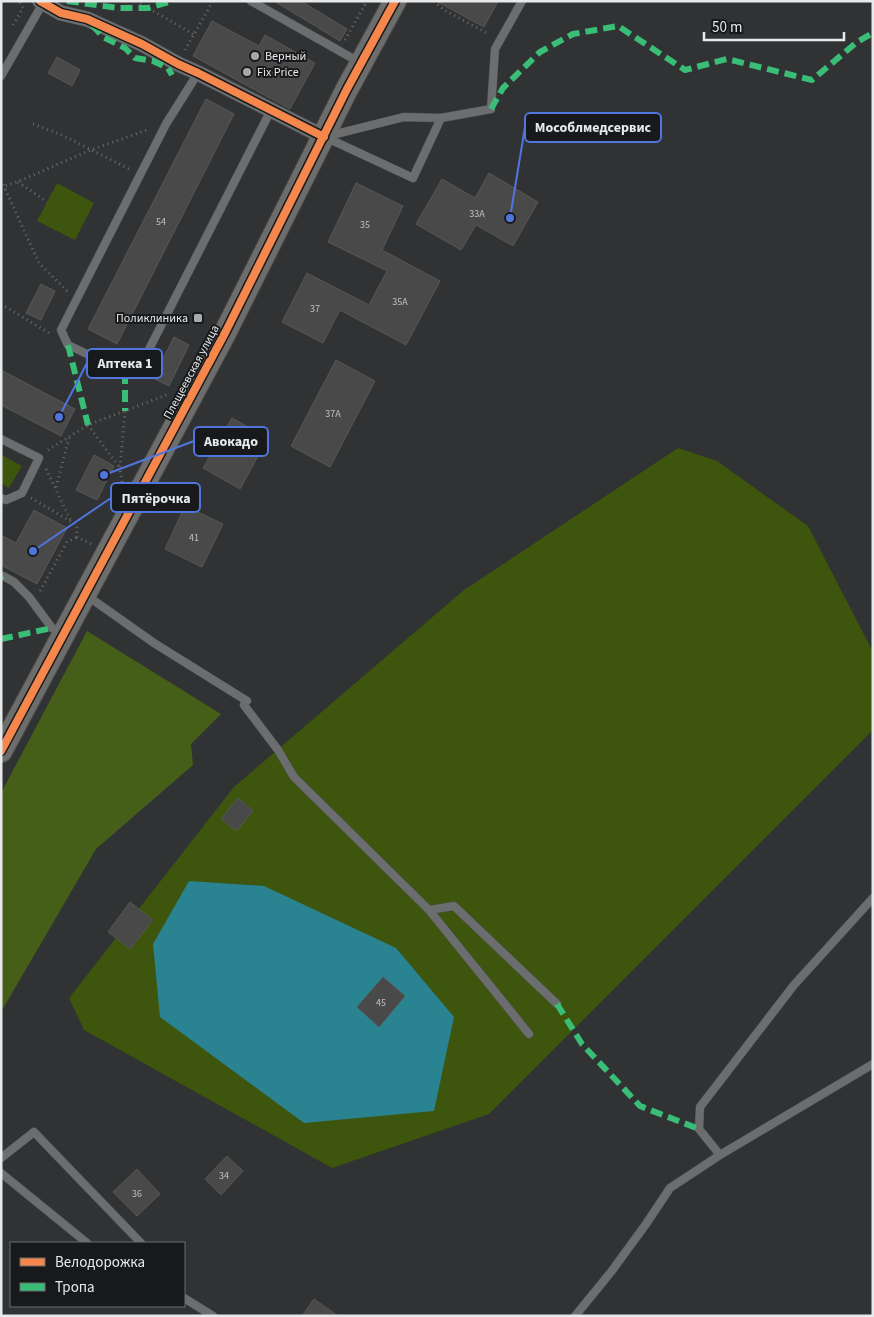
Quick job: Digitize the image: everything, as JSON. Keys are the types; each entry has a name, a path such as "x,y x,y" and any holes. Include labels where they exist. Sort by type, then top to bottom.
{"street":[{"name":"Плещеевская улица","path":"1,751 225,333 324,137 353,58 395,1"},
{"path":"42,2 61,13 95,22 142,44 324,137"}],"lane":[{"path":"251,1 353,58"},
{"path":"324,137 404,117 441,118 491,109 495,49 522,1"},
{"path":"1,76 42,2"},
{"path":"198,72 166,124 76,300 62,330 68,345 125,372 141,365 271,110"},
{"path":"324,137 413,178 441,118"},
{"path":"1,439 39,458 22,493 6,500 1,498"},
{"path":"4,576 14,582 29,596 52,628 64,633"},
{"path":"85,594 154,643 245,703 278,750 294,777 429,910 529,1034"},
{"path":"720,1155 699,1129 700,1107 794,985 873,898"},
{"path":"429,910 454,906 557,1004"},
{"path":"575,1316 628,1248 670,1188 720,1155 873,1064"},
{"path":"1,1158 34,1132 140,1242"},
{"path":"1,1173 86,1242"},
{"path":"185,1299 213,1316"}],"path":[{"path":"10,32 23,8 20,1"},
{"path":"136,1 193,34"},
{"path":"184,53 213,1"},
{"path":"353,58 343,43 366,1"},
{"path":"434,1 444,10 500,40"},
{"path":"33,124 62,135 141,174"},
{"path":"2,186 17,182 91,150 166,124"},
{"path":"1,180 2,186 39,262 76,300"},
{"path":"17,182 47,202"},
{"path":"1,304 68,345"},
{"path":"71,521 39,458 56,444 88,425 169,394"},
{"path":"122,486 120,469 126,411"},
{"path":"88,425 120,469"},
{"path":"55,488 68,438"},
{"path":"22,493 77,525 77,537"},
{"path":"77,537 96,547"},
{"path":"29,596 41,590 67,542 77,537"}],"green space":[{"path":"57,183 94,203 75,240 37,221"},
{"path":"678,448 717,461 808,526 873,652 873,730 489,1114 332,1168 84,1030 69,998 234,787 464,590"},
{"path":"2,455 22,466 9,488 1,483"},
{"path":"87,631 221,714 191,744 193,765 96,849 1,1012 1,793"}],"water":[{"path":"189,881 264,886 396,948 454,1017 434,1111 304,1123 160,1017 153,944"}],"building":[{"path":"274,1 301,1 347,29 340,41"},
{"path":"436,1 498,1 484,27"},
{"path":"212,21 259,46 265,35 315,63 290,109 193,56"},
{"path":"57,57 80,70 72,86 48,73"},
{"path":"206,99 234,114 117,344 88,329"},
{"path":"489,173 538,202 513,246 476,225 461,250 416,224 442,179 475,198"},
{"path":"356,183 403,206 382,250 440,281 406,345 340,310 323,343 282,322 307,273 369,305 387,271 328,242"},
{"path":"41,284 55,291 41,320 26,313"},
{"path":"174,337 189,345 169,386 153,378"},
{"path":"336,360 375,381 330,467 291,446"},
{"path":"1,370 75,409 61,436 1,405"},
{"path":"232,418 268,438 240,489 203,468"},
{"path":"94,455 114,466 97,500 76,490"},
{"path":"185,506 223,524 202,567 165,549"},
{"path":"34,510 67,528 37,584 1,565 1,535 16,543"},
{"path":"238,798 253,811 236,831 221,819"},
{"path":"130,902 153,920 130,949 108,932"},
{"path":"383,977 405,996 379,1027 357,1007"},
{"path":"227,1156 243,1171 221,1195 205,1179"},
{"path":"137,1169 160,1194 137,1216 113,1192"},
{"path":"314,1299 338,1316 302,1316"}],"marked path":[{"path":"67,1 118,8 148,8 173,1"},
{"path":"92,25 103,37 125,48 135,58 153,61 168,68 172,75"},
{"path":"491,109 503,88 540,52 573,34 618,26 685,70 727,59 812,80 857,42 873,33"},
{"path":"68,345 88,425"},
{"path":"125,372 125,411"},
{"path":"1,639 52,628"},
{"path":"557,1004 582,1044 640,1106 699,1129"}],"cycle path":[{"path":"40,1 61,13 87,19 142,44 324,137"},
{"path":"1,751 225,333 347,89 395,1"}],"place":[{"name":"Верный","path":"255,56"},
{"name":"Fix Price","path":"247,72"},
{"name":"Мособлмедсервис","path":"510,218"},
{"name":"Поликлиника","path":"198,318"},
{"name":"Аптека 1","path":"59,417"},
{"name":"Авокадо","path":"104,475"},
{"name":"Пятёрочка","path":"33,551"}]}
